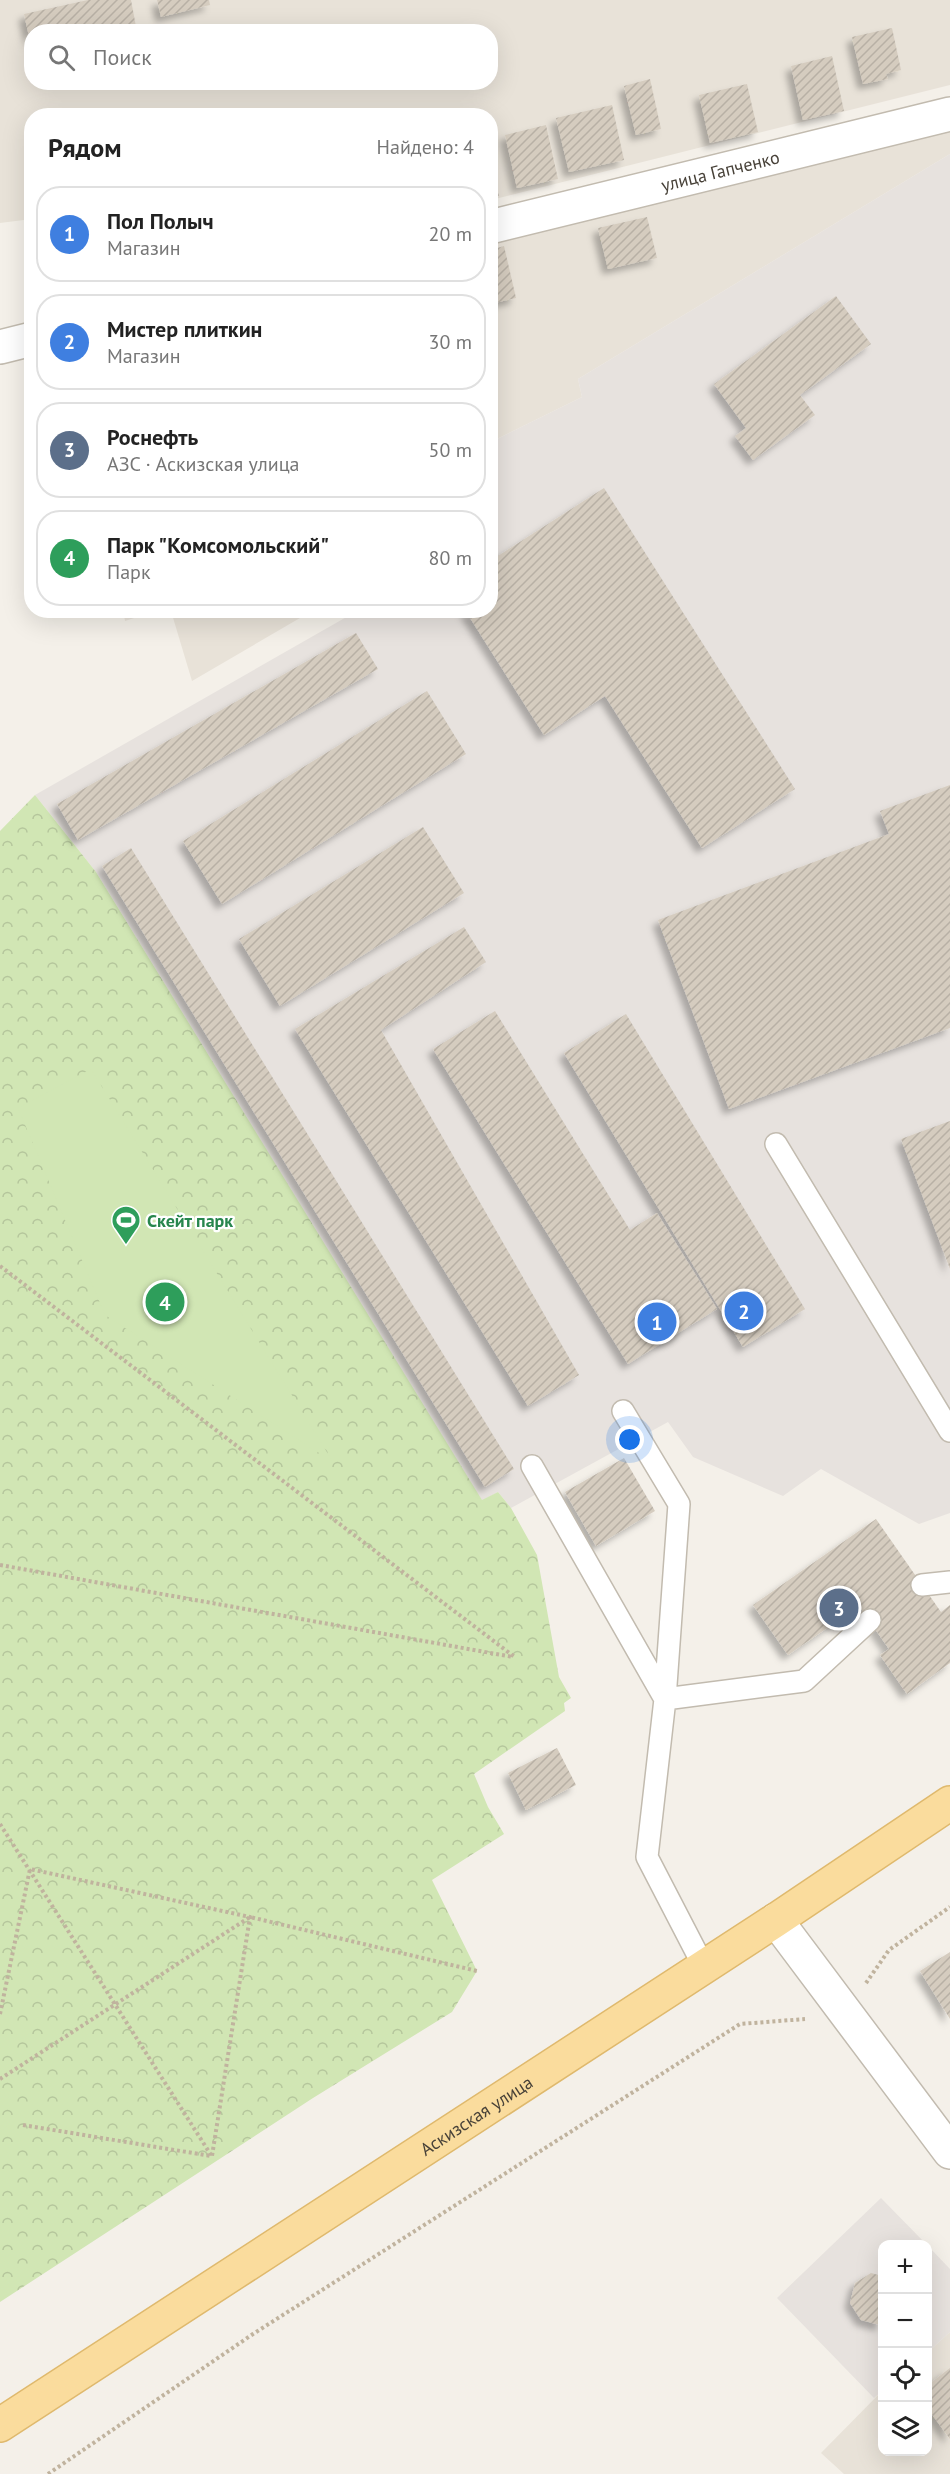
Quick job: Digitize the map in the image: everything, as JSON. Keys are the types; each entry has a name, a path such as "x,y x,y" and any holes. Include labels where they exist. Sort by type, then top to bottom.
{"main road":[{"name":"Аскизская улица","path":"0,2425 776,1920 950,1803"}],"street":[{"name":"улица Гапченко","path":"498,225 950,114"},
{"path":"0,347 24,341"},
{"path":"776,1920 950,2152"}],"lane":[{"path":"776,1144 950,1431"},
{"path":"623,1411 679,1504 665,1699 647,1857 704,1967"},
{"path":"532,1466 665,1699"},
{"path":"922,1585 950,1582"},
{"path":"665,1699 804,1681 870,1620"}],"path":[{"path":"0,1266 516,1658 0,1565"},
{"path":"0,1824 212,2156"},
{"path":"30,1869 250,1917 477,1971"},
{"path":"0,2014 30,1869"},
{"path":"866,1983 889,1950 950,1907"},
{"path":"0,2079 250,1917"},
{"path":"212,2156 250,1917"},
{"path":"48,2474 253,2334 740,2024 807,2019"},
{"path":"23,2126 212,2156"}],"shaded area":[{"path":"0,0 950,0 950,85 498,198 498,108 24,108 24,220 0,223"},
{"path":"950,127 950,154 578,379 582,397 498,439 498,238"},
{"path":"950,154 950,1513 919,1524 821,1469 783,1496 693,1457 668,1422 511,1508 498,1492 482,1501 96,872 35,795 345,618 498,618 498,439 582,397 578,379"},
{"path":"173,618 300,618 192,681"},
{"path":"881,2198 922,2240 878,2240 878,2394 874,2398 777,2298"},
{"path":"932,2250 950,2269 950,2332 932,2348"},
{"path":"950,2332 950,2474 844,2474 821,2453 878,2395 878,2456 932,2456 932,2348"}],"green space":[{"path":"35,795 96,872 482,1500 498,1492 511,1508 537,1555 559,1677 571,1698 564,1703 565,1711 474,1774 488,1807 504,1834 432,1880 477,1971 452,2012 313,2098 0,2302 0,831"},
{"path":"91,1069 333,1462 105,1315 18,1108"}],"building":[{"path":"88,0 131,0 136,24 26,24 24,14"},
{"path":"157,0 209,0 210,5 161,17"},
{"path":"892,28 901,70 886,74 888,79 863,84 852,37"},
{"path":"832,56 844,111 803,120 791,66"},
{"path":"650,79 661,129 636,135 624,86"},
{"path":"747,84 758,132 710,143 699,95"},
{"path":"612,105 624,160 569,172 556,118"},
{"path":"546,125 558,179 517,188 505,135"},
{"path":"647,217 657,258 608,269 598,228"},
{"path":"504,246 516,298 498,302 498,248"},
{"path":"836,296 871,344 800,395 815,415 753,460 735,436 746,428 714,384"},
{"path":"604,488 795,789 702,848 605,696 544,735 470,618 498,618 498,556"},
{"path":"356,633 378,669 78,840 57,804"},
{"path":"427,691 466,754 222,904 183,841"},
{"path":"950,785 950,1028 729,1109 658,920 889,834 880,811"},
{"path":"423,827 464,893 280,1006 239,939"},
{"path":"131,848 514,1469 485,1487 102,866"},
{"path":"464,927 486,962 381,1030 579,1375 528,1406 295,1029"},
{"path":"495,1011 630,1230 657,1213 717,1309 628,1364 433,1049"},
{"path":"626,1014 805,1309 743,1347 564,1053"},
{"path":"950,1121 950,1269 901,1139"},
{"path":"624,1458 655,1511 596,1546 565,1492"},
{"path":"876,1519 941,1612 950,1605 950,1663 907,1694 880,1655 889,1649 859,1606 788,1655 753,1605"},
{"path":"557,1748 576,1785 526,1810 508,1773"},
{"path":"950,1952 950,2019 920,1971"},
{"path":"871,2273 878,2275 878,2324 861,2320 850,2303 855,2283"},
{"path":"950,2368 950,2439 932,2414 932,2382"}],"place":[{"name":"Скейт парк","path":"126,1246"},
{"name":"Парк \"Комсомольский\"","path":"165,1302"},
{"name":"Мистер плиткин","path":"744,1311"},
{"name":"Пол Полыч","path":"657,1322"},
{"name":"Роснефть","path":"839,1608"}]}
